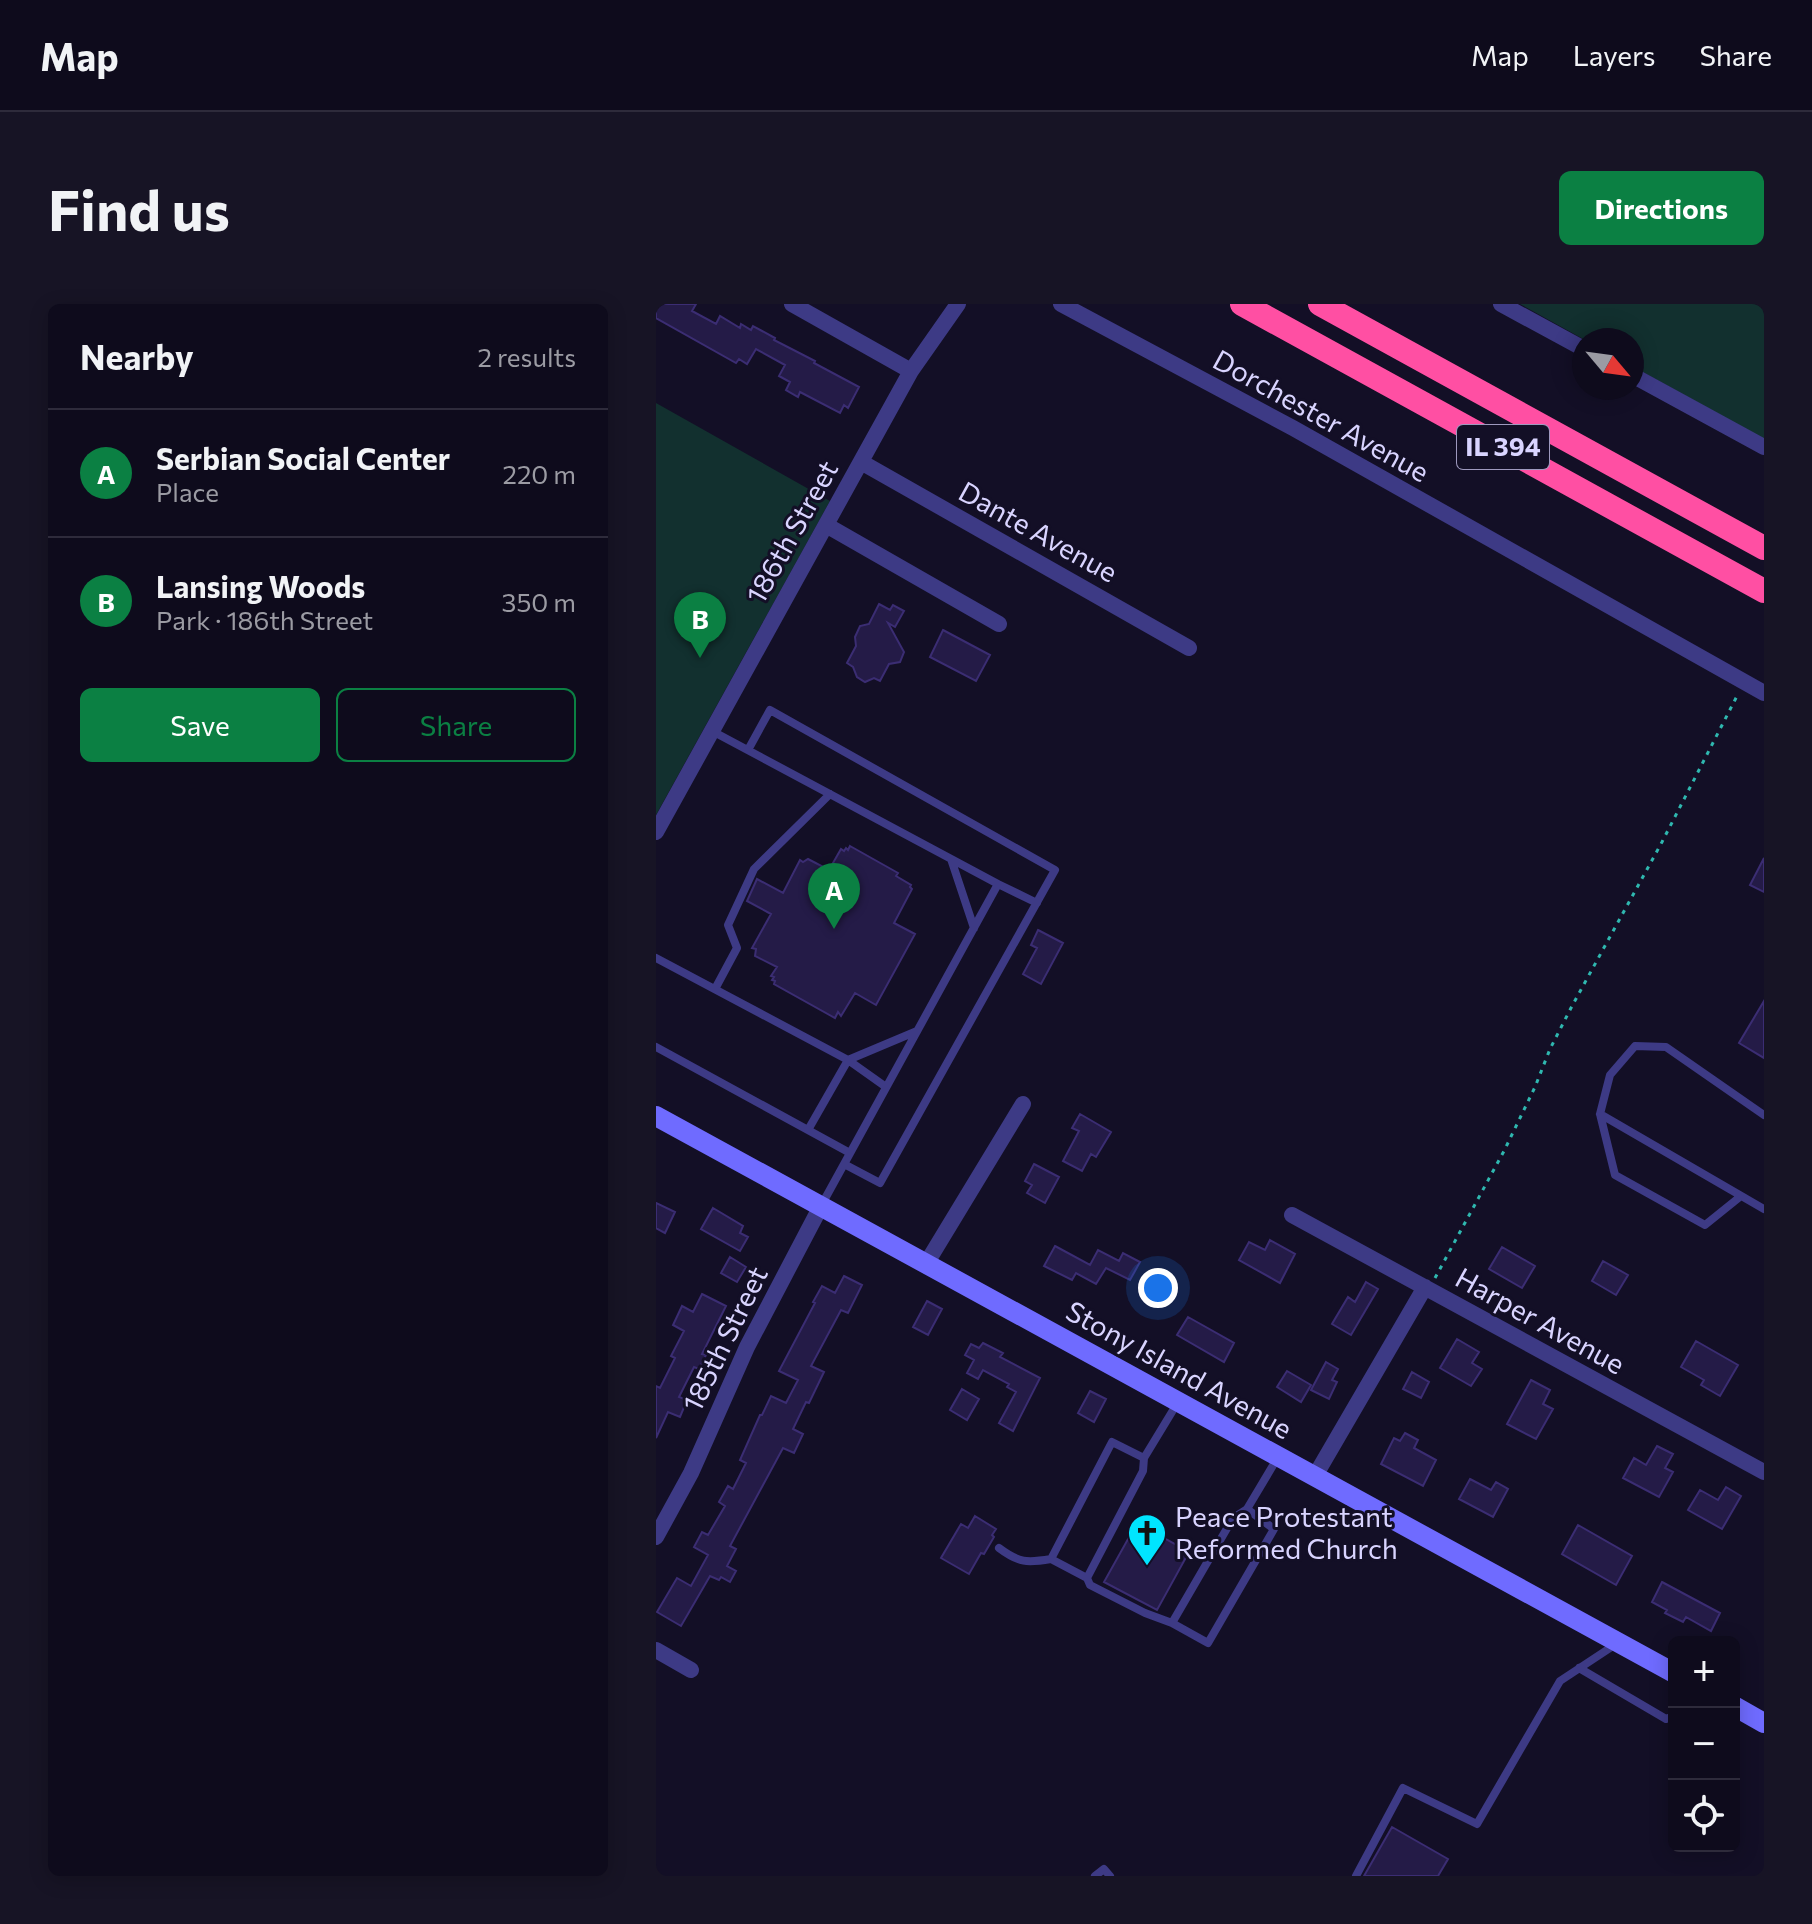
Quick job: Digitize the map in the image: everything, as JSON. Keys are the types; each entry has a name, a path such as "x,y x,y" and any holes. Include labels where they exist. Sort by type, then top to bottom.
{"highway":[{"name":"IL 394","path":"1242,304 1764,591"},
{"name":"IL 394","path":"1320,304 1764,548"}],"street":[{"path":"792,304 911,371"},
{"name":"186th Street","path":"656,832 911,371 958,304"},
{"name":"Dorchester Avenue","path":"1061,304 1293,428 1764,693"},
{"path":"1501,304 1572,342"},
{"path":"1644,382 1764,447"},
{"name":"Dante Avenue","path":"861,462 1189,648"},
{"path":"826,525 999,624"},
{"path":"926,1264 1023,1104"},
{"name":"Stony Island Avenue","path":"656,1116 1668,1670"},
{"name":"185th Street","path":"656,1537 691,1473 747,1347 821,1206"},
{"name":"Harper Avenue","path":"1292,1215 1764,1472"},
{"path":"1315,1476 1427,1289"},
{"path":"656,1650 691,1670"},
{"path":"1738,1708 1764,1723"}],"lane":[{"path":"748,750 770,710 1055,870 880,1183 844,1164"},
{"path":"712,731 1037,903"},
{"path":"715,989 737,948 728,925 754,869 830,794"},
{"path":"950,858 974,928"},
{"path":"821,1206 998,884"},
{"path":"657,961 848,1060 886,1087"},
{"path":"808,1130 848,1060 917,1031"},
{"path":"1741,1196 1705,1225 1615,1175 1600,1114 1610,1075 1635,1046 1666,1047 1764,1115"},
{"path":"656,1047 850,1153"},
{"path":"1600,1114 1764,1209"},
{"path":"1087,1578 1143,1471 1144,1458 1178,1402"},
{"path":"1051,1559 1112,1442 1144,1458"},
{"path":"1172,1623 1233,1518 1247,1509 1278,1456"},
{"path":"999,1548 1011,1557 1030,1562 1051,1559 1087,1578 1090,1585 1208,1643 1274,1529 1247,1509"},
{"path":"1356,1876 1403,1788 1477,1824 1560,1681 1618,1643"},
{"path":"1579,1668 1668,1718"},
{"path":"1095,1876 1104,1869 1110,1876"}],"path":[{"path":"1427,1289 1510,1138 1572,1006 1745,682"}],"green space":[{"path":"1520,304 1764,304 1764,439 1644,373 1644,328 1572,328 1572,333"},
{"path":"656,403 830,501 656,815"}],"building":[{"path":"656,304 696,304 692,311 716,324 720,316 740,328 741,324 751,330 753,326 859,387 848,408 844,405 840,413 800,392 798,397 786,390 790,382 779,376 785,365 756,349 747,364 739,359 736,363 656,318"},
{"path":"879,604 890,610 893,605 904,611 895,627 888,623 904,652 900,662 889,664 880,681 874,678 865,682 847,663 856,646 855,637 860,626 869,624"},
{"path":"943,630 990,655 976,681 930,657"},
{"path":"850,846 898,873 896,876 911,885 912,889 894,923 915,934 876,1005 855,993 841,1016 838,1012 835,1018 774,984 774,977 771,976 777,967 755,956 756,949 752,948 771,914 747,901 757,879 783,893 800,860 808,859 829,870 841,849 848,850"},
{"path":"1764,858 1764,892 1750,885"},
{"path":"1038,930 1063,943 1041,984 1023,974 1037,948 1031,945"},
{"path":"1764,1001 1764,1058 1739,1043"},
{"path":"1080,1114 1111,1132 1096,1157 1091,1154 1082,1171 1063,1161 1079,1131 1072,1128"},
{"path":"1034,1164 1059,1177 1045,1203 1027,1193 1032,1185 1025,1181"},
{"path":"656,1203 675,1212 665,1233 656,1228"},
{"path":"713,1208 743,1226 740,1233 748,1237 740,1251 701,1229"},
{"path":"1270,1240 1295,1254 1280,1283 1239,1260 1249,1242 1265,1250"},
{"path":"1055,1246 1090,1265 1098,1250 1119,1261 1123,1253 1140,1262 1130,1280 1106,1268 1096,1284 1076,1273 1072,1280 1044,1266"},
{"path":"1502,1247 1535,1266 1522,1288 1489,1269"},
{"path":"730,1257 746,1267 737,1282 721,1273"},
{"path":"1603,1261 1628,1275 1616,1295 1592,1281"},
{"path":"844,1276 862,1285 848,1313 841,1310 811,1366 824,1372 793,1429 803,1434 794,1453 783,1448 730,1546 736,1549 727,1566 736,1571 730,1582 710,1576 681,1626 657,1612 677,1578 691,1586 708,1555 694,1547 702,1532 708,1535 725,1506 719,1502 728,1486 733,1489 746,1463 740,1460 760,1415 771,1396 786,1403 798,1380 779,1371 813,1302 822,1286 835,1293"},
{"path":"1366,1282 1378,1289 1351,1335 1332,1324 1348,1297 1355,1302"},
{"path":"702,1294 726,1306 702,1354 706,1355 699,1369 694,1367 679,1397 687,1400 680,1417 668,1412 656,1438 656,1386 660,1388 684,1331 673,1325 682,1306 693,1312"},
{"path":"927,1301 942,1309 928,1335 913,1327"},
{"path":"1188,1317 1234,1343 1224,1362 1177,1335"},
{"path":"1457,1339 1479,1352 1472,1363 1482,1369 1471,1386 1440,1368"},
{"path":"1696,1341 1738,1365 1720,1396 1701,1385 1704,1380 1681,1367"},
{"path":"983,1343 1003,1353 1000,1357 1040,1378 1013,1431 999,1423 1016,1392 1007,1387 1009,1384 983,1370 978,1379 967,1373 974,1360 965,1355 971,1344 979,1348"},
{"path":"1326,1362 1338,1369 1332,1380 1337,1382 1329,1399 1311,1390"},
{"path":"1287,1371 1311,1385 1301,1402 1277,1387"},
{"path":"1412,1372 1429,1382 1421,1398 1403,1389"},
{"path":"1531,1380 1550,1390 1543,1404 1553,1409 1536,1439 1507,1424"},
{"path":"962,1389 979,1399 967,1420 950,1410"},
{"path":"1090,1391 1106,1399 1094,1422 1078,1413"},
{"path":"1405,1433 1418,1440 1414,1448 1436,1460 1423,1486 1381,1464 1394,1438 1400,1441"},
{"path":"1657,1446 1673,1454 1665,1468 1673,1472 1659,1497 1623,1478 1634,1458 1646,1465"},
{"path":"1470,1479 1491,1490 1496,1482 1508,1489 1493,1517 1459,1499"},
{"path":"1726,1487 1741,1496 1722,1529 1688,1510 1700,1490 1718,1500"},
{"path":"975,1516 996,1529 984,1554 981,1553 969,1574 941,1558 961,1524 968,1528"},
{"name":"Peace Protestant Reformed Church","path":"1137,1523 1189,1552 1157,1610 1104,1582"},
{"path":"1578,1525 1632,1556 1616,1585 1562,1554"},
{"path":"1662,1582 1720,1613 1711,1631 1686,1617 1683,1622 1652,1602"},
{"path":"1392,1827 1448,1859 1438,1876 1364,1876"}],"place":[{"name":"Lansing Woods","path":"700,658"},
{"name":"Serbian Social Center","path":"834,929"},
{"name":"Peace Protestant Reformed Church","path":"1147,1567"}]}
